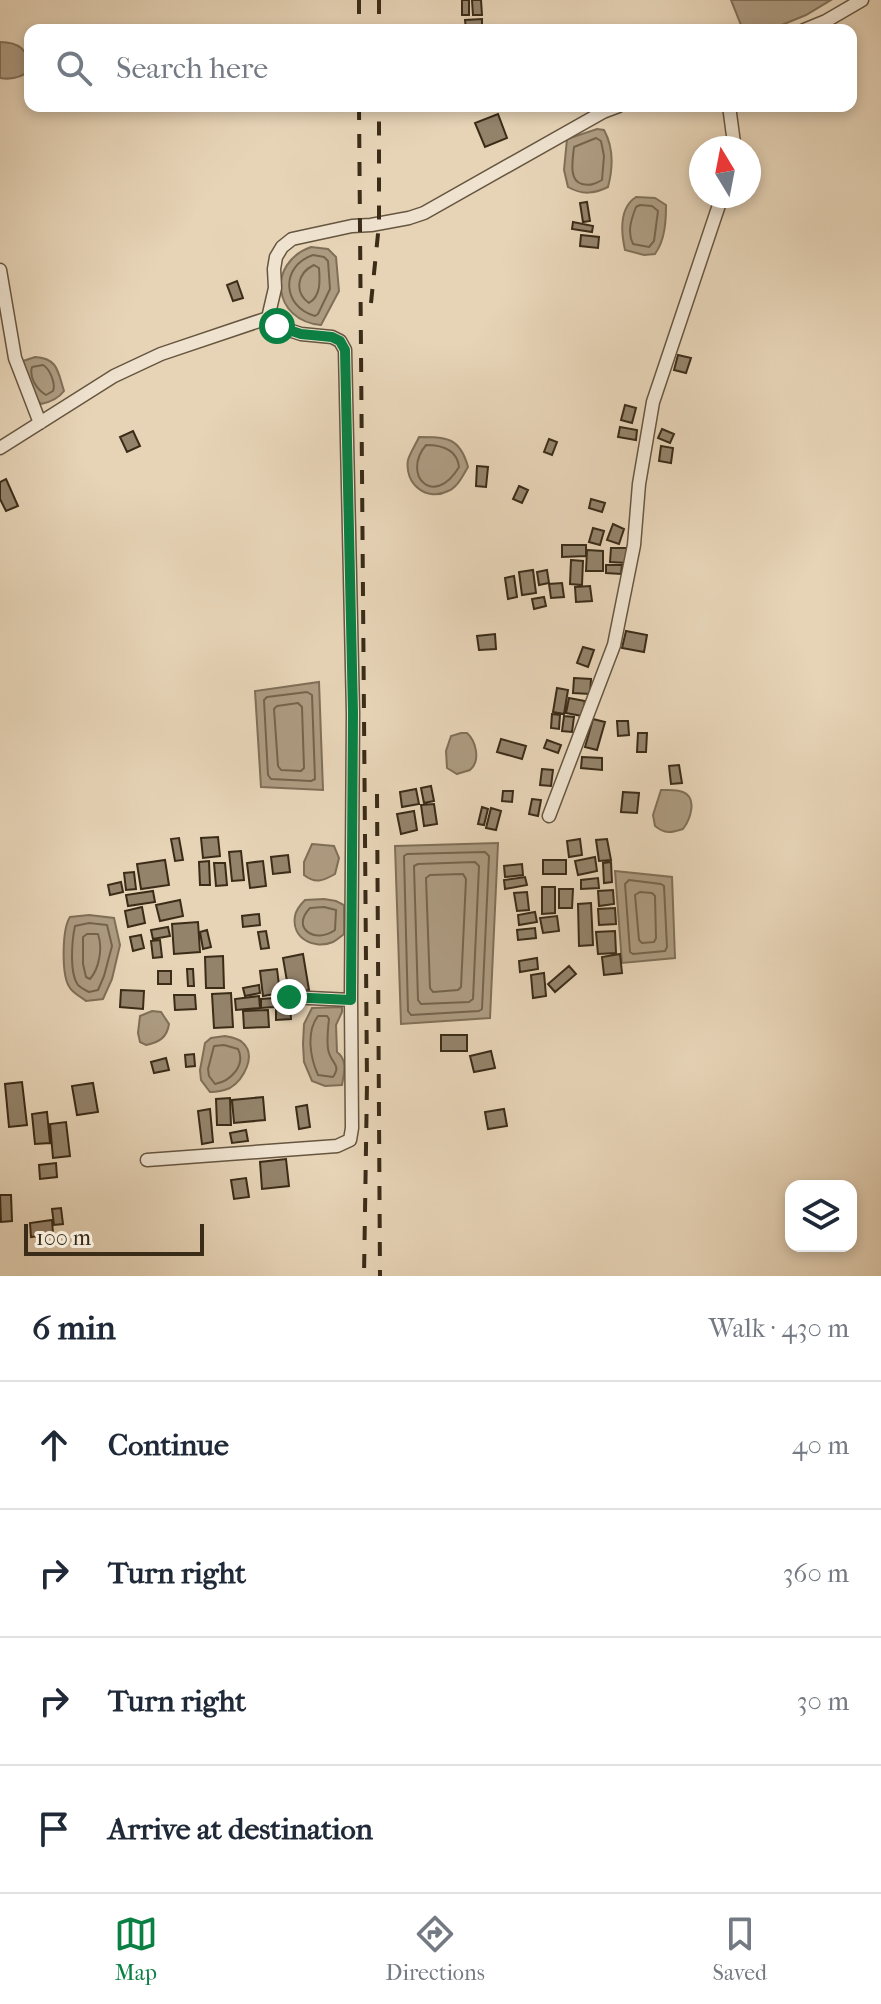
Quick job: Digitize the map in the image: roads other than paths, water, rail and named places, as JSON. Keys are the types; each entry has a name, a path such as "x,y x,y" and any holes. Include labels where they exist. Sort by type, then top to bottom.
{"street":[{"path":"819,24 862,0"},
{"path":"268,318 275,288 276,257 292,239 424,213 603,112"},
{"path":"730,112 733,136"},
{"path":"549,816 614,645 634,545 639,484 653,402 718,208"},
{"path":"0,270 15,358 40,423"},
{"path":"0,448 114,376 161,354 268,318"},
{"path":"147,1160 337,1146 350,1140 352,1128 353,713 345,350 340,341 332,337 301,334 277,326 268,318"},
{"path":"289,997 351,1000"}],"water":[{"path":"731,0 831,0 784,24 741,24"},
{"path":"0,42 22,48 24,74 16,78 0,78"},
{"path":"597,129 604,130 611,151 608,187 583,192 568,187 564,170 567,139"},
{"path":"636,197 655,198 666,205 663,237 655,254 644,255 625,250 624,214"},
{"path":"311,247 328,249 336,257 339,291 321,325 305,321 293,313 285,303 281,290 287,265"},
{"path":"35,357 53,363 64,391 54,400 41,404 31,393 23,361"},
{"path":"419,437 451,441 461,450 468,467 452,489 432,494 413,483 408,460"},
{"path":"319,682 323,790 261,787 255,691"},
{"path":"467,733 470,737 476,756 470,770 457,774 447,768 446,751 451,736"},
{"path":"661,790 680,791 688,795 690,815 683,829 668,832 655,826 653,815"},
{"path":"498,843 490,1018 401,1024 395,846"},
{"path":"312,844 334,846 339,858 335,874 319,880 304,875 304,862"},
{"path":"615,871 672,877 675,958 622,963"},
{"path":"324,899 344,905 344,934 326,944 312,943 300,936 295,924 296,913 305,900"},
{"path":"89,915 114,918 120,945 112,979 103,999 86,1001 73,992 67,982 64,952 65,931 70,917"},
{"path":"342,1007 336,1025 337,1052 343,1059 344,1067 342,1085 325,1086 312,1081 304,1062 304,1024 312,1008"},
{"path":"152,1011 161,1012 169,1024 162,1039 146,1045 140,1042 138,1033 140,1016"},
{"path":"225,1036 237,1039 247,1048 247,1067 230,1088 210,1092 201,1080 205,1043 211,1038"}],"railway":[{"path":"359,0 359,24"},
{"path":"379,0 379,24"},
{"path":"359,112 367,1083 364,1276"},
{"path":"371,303 379,224 379,112"},
{"path":"377,794 380,1276"}]}
